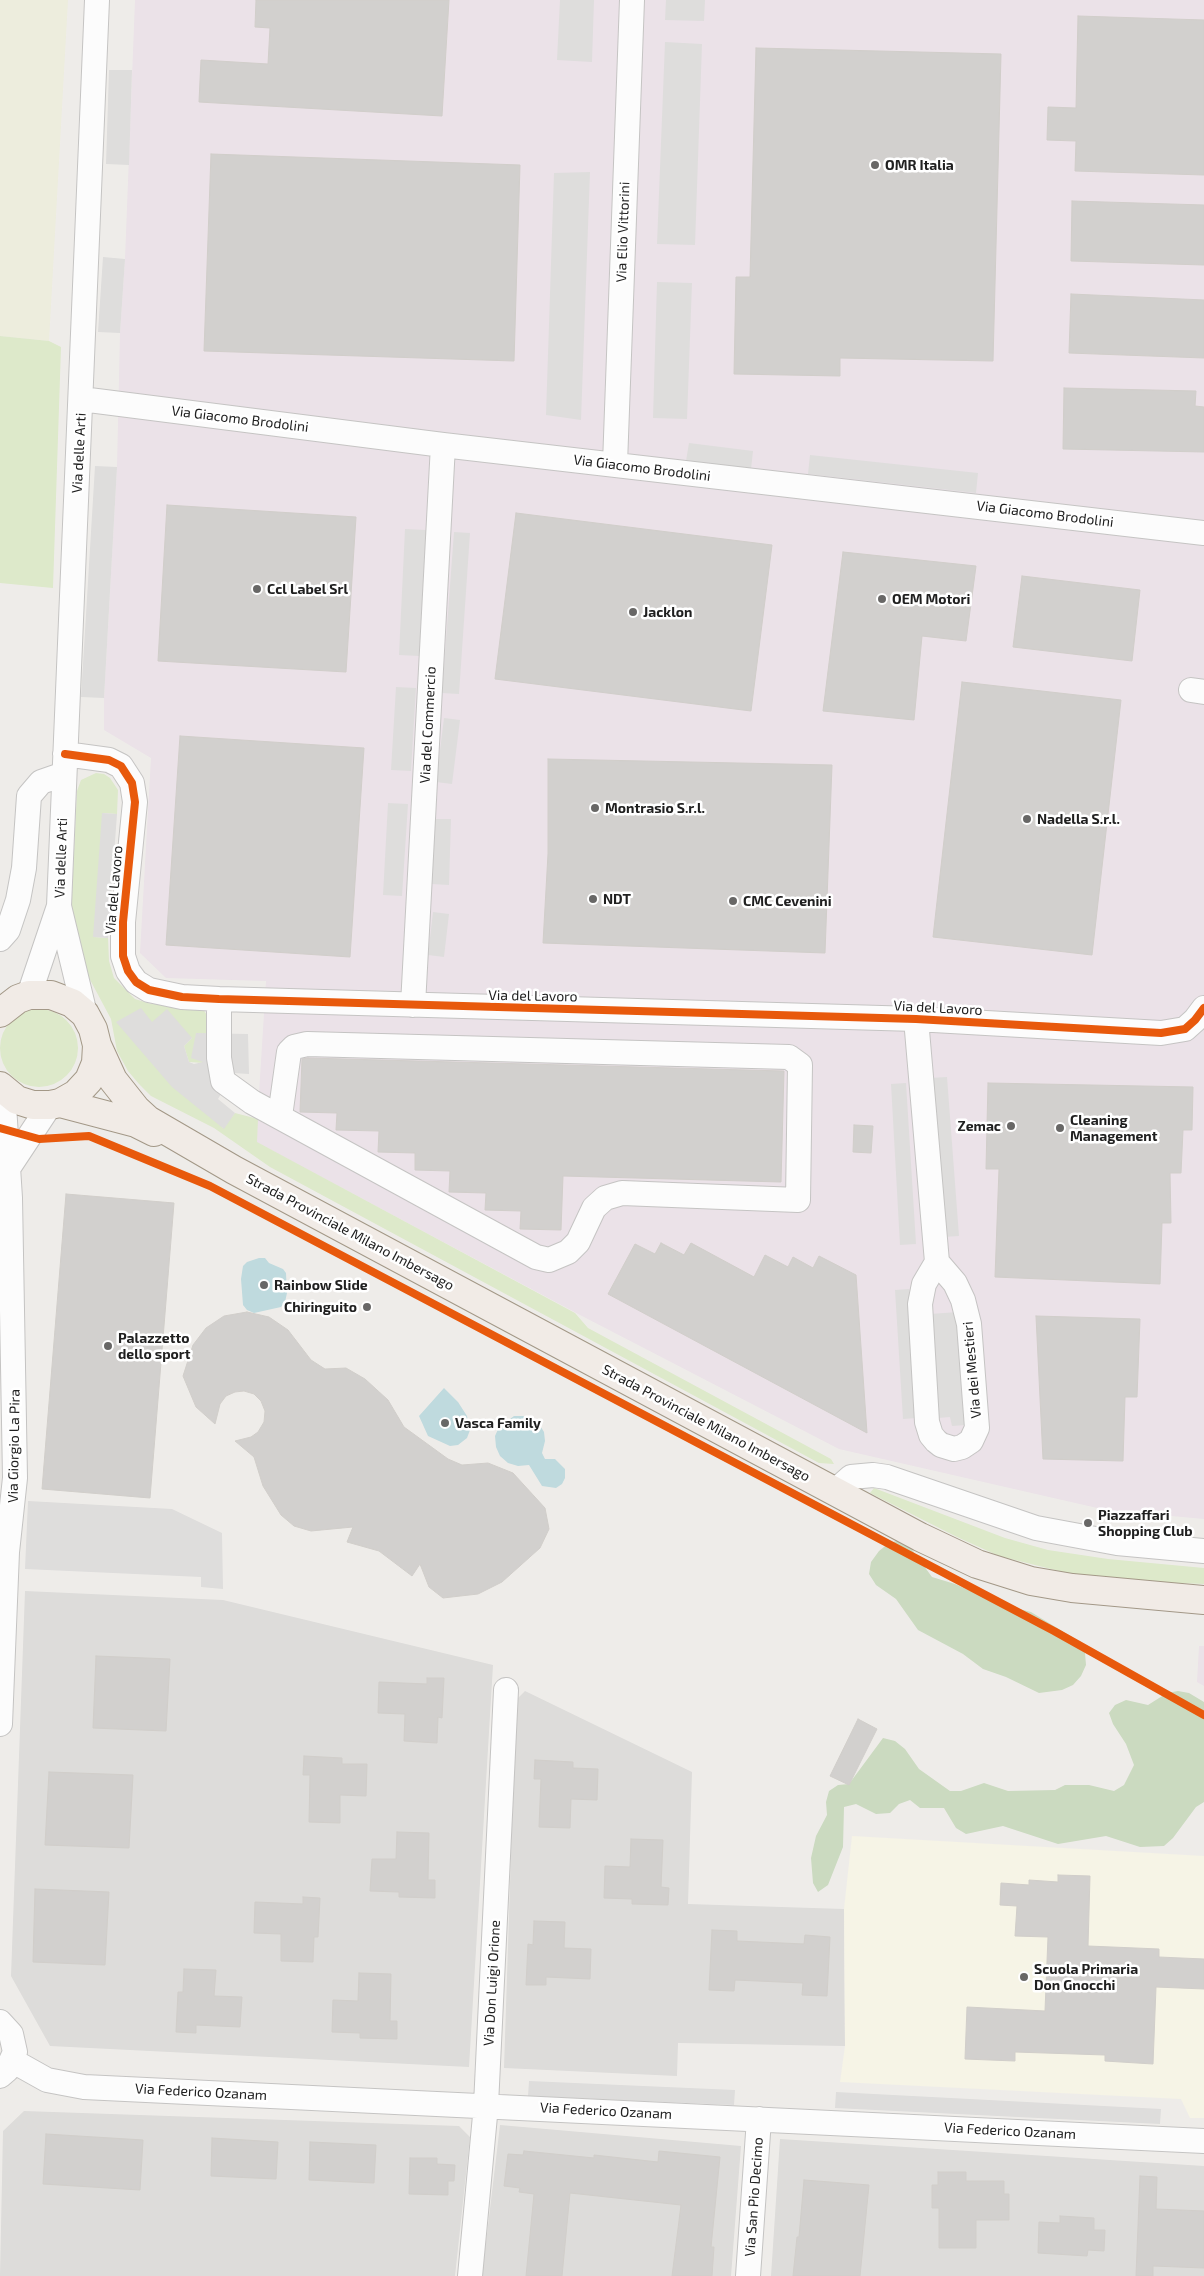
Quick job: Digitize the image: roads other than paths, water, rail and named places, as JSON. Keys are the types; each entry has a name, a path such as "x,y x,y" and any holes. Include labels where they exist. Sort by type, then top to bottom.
{"main road":[{"path":"12,1002 51,994 72,1003 85,1014"},
{"name":"Strada Provinciale Milano Imbersago","path":"85,1014 93,1029 97,1045 113,1080 136,1109 148,1120 234,1170 935,1545 1005,1574 1059,1586 1204,1600"},
{"path":"55,1104 76,1094 89,1080 96,1063 97,1045"},
{"name":"Strada Provinciale Milano Imbersago","path":"2,1088 17,1100 33,1105 55,1104 136,1123 234,1170"}],"street":[{"name":"Via delle Arti","path":"85,1014 59,906 97,0"},
{"name":"Via Elio Vittorini","path":"615,464 632,0"},
{"name":"Via Giacomo Brodolini","path":"81,399 442,445 1204,533"},
{"name":"Via del Commercio","path":"413,1005 442,445"},
{"name":"Via del Lavoro","path":"65,764 109,760 121,766 132,782 135,802 122,939 123,956 128,971 136,982 149,990 182,997 219,999 916,1019 1161,1033 1185,1029 1204,1008"},
{"path":"0,939 8,930 18,900 24,868 29,796 31,791 41,782 65,764"},
{"name":"Via delle Arti","path":"12,1002 59,906"},
{"path":"219,999 219,1058 223,1081 252,1102 543,1259 556,1258 568,1252 578,1242 594,1208 605,1198 622,1192 798,1200 800,1065 789,1057 307,1044 294,1047 289,1052 280,1116"},
{"path":"916,1019 937,1262"},
{"name":"Via Giorgio La Pira","path":"0,1724 9,1529 15,1484 7,1344 5,1202 9,1167 2,1088"},
{"path":"9,1167 55,1104"},
{"name":"Via dei Mestieri","path":"937,1262 955,1283 963,1300 969,1324 977,1428 971,1441 962,1447 954,1449 941,1446 936,1441 931,1435 927,1422 920,1304 924,1284 937,1262"},
{"path":"834,1492 851,1477 873,1475 887,1477 1036,1528 1117,1543 1204,1551"},
{"name":"Via Don Luigi Orione","path":"470,2276 486,2106 506,1690"},
{"name":"Via Federico Ozanam","path":"0,2022 11,2034 15,2042 6,2069 84,2087 1204,2141"},
{"name":"Via San Pio Decimo","path":"748,2276 759,2119"}],"water":[{"name":"Rainbow Slide","path":"265,1258 269,1263 283,1269 286,1273 287,1293 285,1302 281,1307 254,1313 247,1310 243,1305 241,1279 243,1266 247,1262"},
{"name":"Vasca Family","path":"444,1388 458,1402 467,1416 470,1430 467,1438 458,1445 450,1446 428,1436 419,1416"},
{"path":"514,1416 531,1418 539,1424 544,1432 545,1441 542,1453 545,1459 555,1459 565,1469 565,1478 562,1484 556,1488 542,1486 529,1465 518,1466 508,1463 500,1456 496,1447 495,1436 499,1427"}],"place":[{"name":"OMR Italia","path":"875,165"},
{"name":"Ccl Label Srl","path":"257,589"},
{"name":"OEM Motori","path":"882,599"},
{"name":"Jacklon","path":"633,612"},
{"name":"Montrasio S.r.l.","path":"595,808"},
{"name":"Nadella S.r.l.","path":"1027,819"},
{"name":"NDT","path":"593,899"},
{"name":"CMC Cevenini","path":"733,901"},
{"name":"Zemac","path":"1011,1126"},
{"name":"Cleaning Management","path":"1060,1128"},
{"name":"Rainbow Slide","path":"264,1285"},
{"name":"Chiringuito","path":"367,1307"},
{"name":"Palazzetto dello sport","path":"108,1346"},
{"name":"Vasca Family","path":"445,1423"},
{"name":"Piazzaffari Shopping Club","path":"1088,1523"},
{"name":"Scuola Primaria Don Gnocchi","path":"1024,1977"}]}
